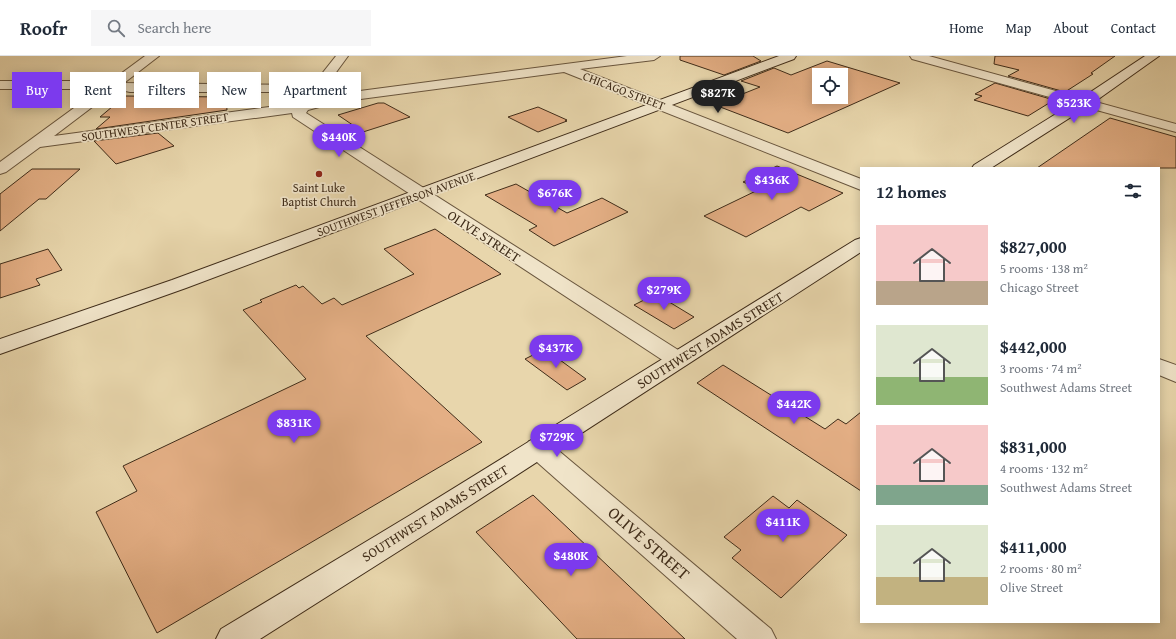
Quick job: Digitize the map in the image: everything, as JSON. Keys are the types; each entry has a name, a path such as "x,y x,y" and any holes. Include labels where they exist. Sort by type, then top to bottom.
{"street":[{"path":"126,77 153,56"},
{"path":"330,72 342,56"},
{"name":"SOUTHWEST CENTER STREET","path":"361,95 654,56"},
{"name":"SOUTHWEST JEFFERSON AVENUE","path":"0,347 179,284 661,106 790,56"},
{"path":"916,56 1176,128"},
{"path":"982,167 1085,102 1153,56"},
{"name":"CHICAGO STREET","path":"566,68 860,185"},
{"path":"0,85 70,85"},
{"path":"126,87 269,88"},
{"path":"361,90 401,90"},
{"path":"0,168 83,108"},
{"name":"SOUTHWEST CENTER STREET","path":"35,143 296,108"},
{"name":"OLIVE STREET","path":"302,108 298,114 420,195 678,360"},
{"name":"SOUTHWEST ADAMS STREET","path":"232,639 860,245"},
{"path":"1160,366 1176,374"},
{"name":"OLIVE STREET","path":"538,448 760,639"}],"building":[{"path":"680,56 753,56 761,61 724,75 680,60"},
{"path":"995,56 1115,56 1091,73 1093,74 1065,92 1008,76 1019,70 994,64"},
{"path":"827,61 900,83 788,133 715,105 760,87 741,81 774,68 791,75"},
{"path":"995,83 1054,100 1028,116 974,100 982,96 975,94"},
{"path":"126,96 134,96 134,108 199,108 199,97 207,97 207,108 227,108 227,110 96,129 110,117 100,117 111,108 126,108"},
{"path":"378,103 384,103 410,117 363,132 338,115"},
{"path":"538,107 567,121 538,132 508,117"},
{"path":"1110,118 1176,137 1176,168 1038,167"},
{"path":"158,133 174,146 116,164 94,141"},
{"path":"777,166 843,193 809,211 801,207 746,237 704,216 760,189 743,182"},
{"path":"32,169 80,169 46,199 39,199 0,231 0,194"},
{"path":"516,184 567,213 602,198 628,212 554,246 529,230 537,226 485,195"},
{"path":"435,229 501,274 366,336 482,442 157,633 96,512 137,491 123,466 306,379 243,310 262,302 260,300 296,285 299,288 303,286 322,304 334,298 342,305 414,274 384,249"},
{"path":"48,249 62,270 36,279 40,285 0,298 0,264"},
{"path":"656,294 694,317 674,329 634,305"},
{"path":"545,349 586,379 567,390 525,359"},
{"path":"723,365 825,429 838,419 846,424 860,413 860,490 697,383"},
{"path":"533,495 685,639 577,639 476,532"},
{"path":"773,496 789,508 797,500 847,535 781,598 732,558 741,550 724,537"}],"place":[{"name":"Saint Luke Baptist Church","path":"319,174"}]}
